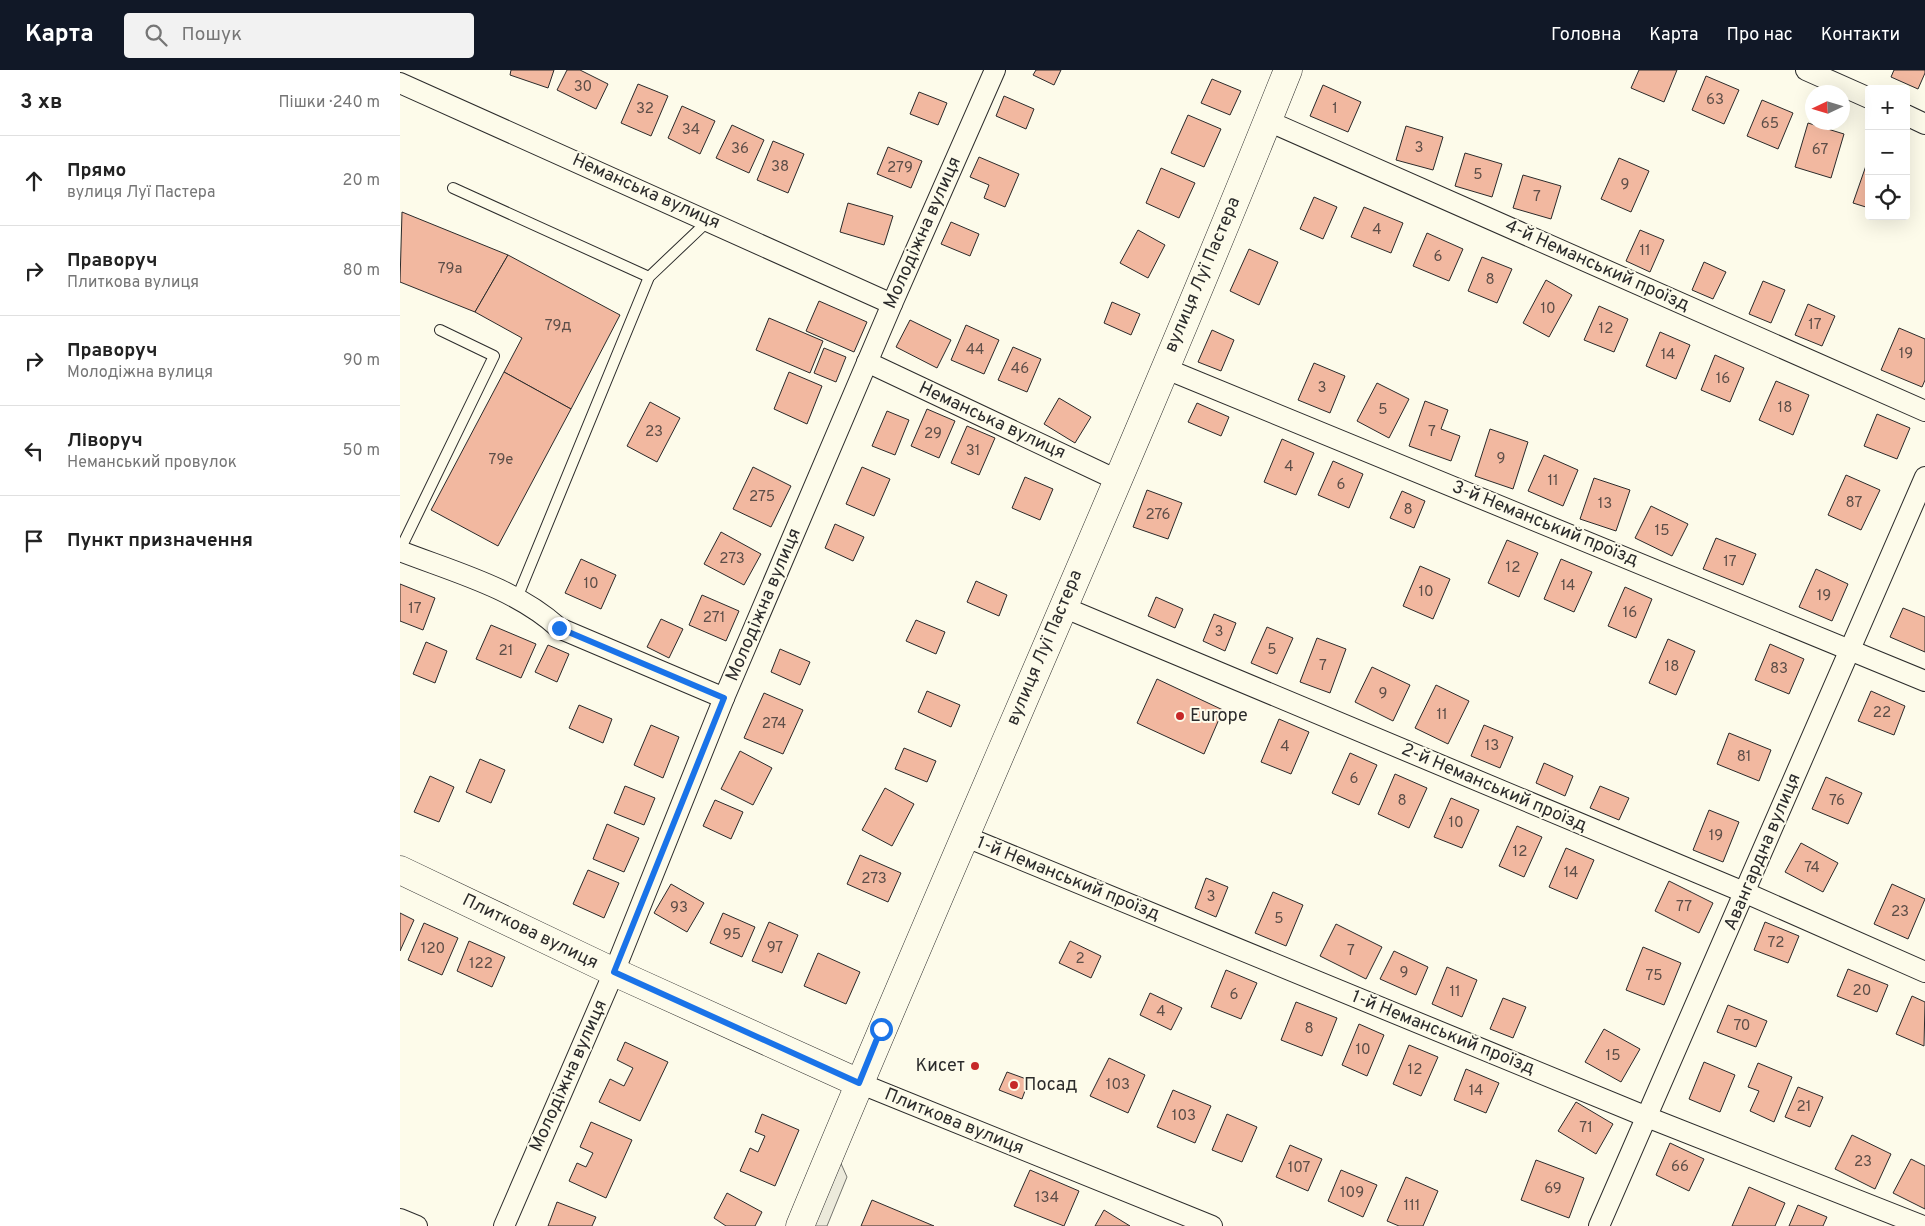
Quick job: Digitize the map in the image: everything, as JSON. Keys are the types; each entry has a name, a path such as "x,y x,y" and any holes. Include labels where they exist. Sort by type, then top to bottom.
{"street":[{"name":"Молодіжна вулиця","path":"504,1226 614,972 724,698 892,304 995,70"},
{"name":"вулиця Луї Пастера","path":"800,1226 859,1083 1117,480 1288,70"},
{"path":"1806,70 1865,96"},
{"name":"Неманська вулиця","path":"400,83 710,220 892,304"},
{"path":"1910,117 1925,124"},
{"name":"4-й Неманський проїзд","path":"1268,121 1925,411"},
{"name":"Неманська вулиця","path":"867,362 1117,480"},
{"name":"3-й Неманський проїзд","path":"1164,368 1925,681"},
{"name":"Авангардна вулиця","path":"1599,1226 1746,893 1925,476"},
{"path":"400,550 517,598 540,611 559,628 724,698"},
{"name":"2-й Неманський проїзд","path":"1062,607 1746,893 1925,972"},
{"name":"1-й Неманський проїзд","path":"964,836 1647,1117 1922,1226"},
{"name":"Плиткова вулиця","path":"400,870 614,972 859,1083 1212,1226"},
{"path":"400,1219 417,1226"}],"lane":[{"path":"453,188 649,277"},
{"path":"517,598 649,277 710,220"},
{"path":"400,550 494,356 440,330"}],"shaded area":[{"path":"839,1159 847,1177 827,1226 810,1226"}],"building":[{"path":"511,70 554,70 548,88 510,75"},
{"path":"567,70 580,70 608,84 596,109 557,90"},
{"path":"1036,70 1061,70 1054,85 1033,75"},
{"path":"1639,70 1677,70 1664,102 1631,88"},
{"path":"1894,70 1925,70 1918,89 1891,77"},
{"path":"1706,76 1739,90 1724,124 1692,110"},
{"path":"1212,79 1241,91 1230,115 1201,103"},
{"path":"638,84 668,96 651,136 621,123"},
{"path":"1323,85 1361,102 1348,132 1310,116"},
{"path":"919,92 947,103 938,125 910,114"},
{"path":"1004,96 1034,109 1026,129 996,116"},
{"path":"1762,100 1793,113 1778,149 1747,136"},
{"path":"682,106 715,121 700,154 668,138"},
{"path":"1188,115 1221,129 1204,167 1171,153"},
{"path":"732,125 764,140 749,173 716,158"},
{"path":"1406,126 1443,137 1433,170 1396,160"},
{"path":"1806,130 1831,130 1844,134 1831,178 1795,167"},
{"path":"773,141 804,154 788,193 757,180"},
{"path":"888,147 922,161 911,188 877,174"},
{"path":"1465,153 1502,164 1492,197 1455,186"},
{"path":"979,157 1019,174 1005,207 984,198 989,185 970,177"},
{"path":"1619,158 1649,171 1631,212 1601,199"},
{"path":"1161,168 1195,183 1179,218 1146,203"},
{"path":"1865,168 1865,207 1853,203"},
{"path":"1523,175 1561,186 1551,219 1513,208"},
{"path":"1314,197 1337,207 1323,239 1300,229"},
{"path":"848,203 893,216 884,245 840,232"},
{"path":"1364,207 1403,223 1391,253 1351,237"},
{"path":"402,212 508,255 475,312 400,282"},
{"path":"951,222 979,234 970,256 941,244"},
{"path":"1138,230 1165,245 1148,278 1120,263"},
{"path":"1640,230 1664,240 1650,272 1626,261"},
{"path":"1427,233 1463,249 1449,281 1413,266"},
{"path":"1249,249 1278,262 1259,305 1230,291"},
{"path":"508,255 620,315 571,409 504,372 522,338 475,312"},
{"path":"1482,257 1512,269 1497,303 1468,291"},
{"path":"1704,262 1726,272 1713,299 1692,290"},
{"path":"1546,280 1572,295 1549,337 1523,323"},
{"path":"1763,281 1785,290 1771,323 1749,314"},
{"path":"819,301 867,322 854,352 806,331"},
{"path":"1112,302 1140,314 1131,335 1104,323"},
{"path":"1808,304 1835,316 1822,346 1795,335"},
{"path":"1599,306 1628,319 1614,352 1584,340"},
{"path":"769,318 823,341 810,373 756,350"},
{"path":"910,320 951,340 937,368 896,347"},
{"path":"966,325 999,340 984,374 951,360"},
{"path":"1899,328 1925,339 1925,380 1922,387 1881,370"},
{"path":"1212,330 1234,340 1221,371 1198,362"},
{"path":"1660,332 1690,345 1676,379 1646,366"},
{"path":"1013,347 1041,359 1027,392 998,380"},
{"path":"824,348 846,357 836,382 814,373"},
{"path":"1715,355 1744,368 1730,402 1701,390"},
{"path":"1314,363 1345,376 1330,413 1298,400"},
{"path":"504,372 571,409 498,546 431,510"},
{"path":"789,372 822,386 807,424 774,409"},
{"path":"1776,381 1809,395 1793,435 1759,420"},
{"path":"1377,383 1409,399 1389,438 1357,421"},
{"path":"1059,398 1091,417 1075,443 1044,424"},
{"path":"1425,401 1448,410 1441,429 1460,436 1451,461 1409,446"},
{"path":"650,402 680,418 657,462 627,446"},
{"path":"1197,403 1229,417 1221,436 1188,422"},
{"path":"927,409 955,421 939,458 911,446"},
{"path":"887,411 909,420 895,455 872,446"},
{"path":"1877,414 1910,428 1897,459 1864,446"},
{"path":"967,426 995,438 979,475 951,463"},
{"path":"1490,429 1528,442 1513,489 1475,476"},
{"path":"1282,439 1314,453 1296,495 1264,482"},
{"path":"1544,455 1578,470 1563,506 1528,491"},
{"path":"1333,461 1363,474 1349,508 1318,495"},
{"path":"753,467 791,486 771,527 733,509"},
{"path":"862,467 890,479 874,516 846,504"},
{"path":"1846,475 1880,490 1861,530 1828,515"},
{"path":"1025,477 1053,489 1040,520 1012,508"},
{"path":"1594,478 1630,490 1616,531 1580,519"},
{"path":"1147,490 1182,503 1168,539 1133,527"},
{"path":"1402,491 1425,501 1414,528 1390,518"},
{"path":"1651,506 1688,524 1672,556 1635,538"},
{"path":"835,524 864,537 853,561 825,548"},
{"path":"721,532 761,554 744,585 704,564"},
{"path":"1716,538 1756,554 1743,585 1703,569"},
{"path":"1507,540 1538,553 1519,597 1488,583"},
{"path":"581,559 616,575 601,609 565,593"},
{"path":"1561,559 1592,572 1574,612 1544,599"},
{"path":"1420,566 1450,579 1433,619 1403,606"},
{"path":"1816,569 1848,584 1832,621 1799,607"},
{"path":"976,581 1007,595 999,616 967,602"},
{"path":"400,584 435,598 423,630 400,621"},
{"path":"1625,587 1652,599 1636,638 1608,626"},
{"path":"702,595 739,611 726,641 689,625"},
{"path":"1156,597 1183,609 1175,628 1148,616"},
{"path":"1903,608 1925,617 1925,652 1890,637"},
{"path":"1214,614 1236,623 1225,651 1203,641"},
{"path":"661,619 683,629 669,658 647,647"},
{"path":"916,620 945,632 936,654 906,641"},
{"path":"491,625 536,644 521,678 476,659"},
{"path":"1267,627 1293,638 1277,674 1251,663"},
{"path":"1317,638 1346,649 1330,693 1300,682"},
{"path":"1668,639 1695,651 1676,695 1649,683"},
{"path":"426,642 447,651 435,683 413,674"},
{"path":"1770,644 1804,659 1789,694 1755,680"},
{"path":"548,645 569,654 557,682 535,672"},
{"path":"780,649 810,662 800,685 771,672"},
{"path":"1372,667 1410,685 1393,721 1355,702"},
{"name":"Europe","path":"1157,679 1223,710 1204,754 1137,723"},
{"path":"1436,685 1469,701 1448,744 1415,728"},
{"path":"927,691 960,705 951,727 918,712"},
{"path":"1871,691 1905,706 1894,735 1858,721"},
{"path":"764,693 803,710 783,754 744,738"},
{"path":"579,705 612,719 603,743 569,728"},
{"path":"1279,719 1309,732 1291,774 1261,762"},
{"path":"651,725 679,737 663,778 634,765"},
{"path":"1484,725 1513,737 1500,768 1471,756"},
{"path":"1729,733 1771,750 1759,781 1717,764"},
{"path":"904,748 936,761 927,782 895,769"},
{"path":"740,751 772,768 753,805 721,789"},
{"path":"1350,753 1377,765 1359,805 1332,793"},
{"path":"480,759 505,770 491,803 466,792"},
{"path":"1544,763 1573,776 1565,796 1536,783"},
{"path":"1395,774 1427,788 1409,828 1378,814"},
{"path":"430,776 454,787 439,822 414,812"},
{"path":"1826,777 1862,793 1848,824 1812,809"},
{"path":"625,786 655,798 644,825 614,813"},
{"path":"1600,786 1629,798 1619,820 1590,808"},
{"path":"885,788 914,804 892,846 862,830"},
{"path":"1451,798 1479,810 1462,848 1434,837"},
{"path":"715,800 743,812 731,839 703,826"},
{"path":"1709,810 1739,822 1723,862 1693,850"},
{"path":"607,824 639,838 624,872 593,859"},
{"path":"1517,826 1542,837 1524,877 1499,866"},
{"path":"1801,843 1838,863 1823,892 1785,872"},
{"path":"1566,848 1594,860 1577,899 1549,887"},
{"path":"860,855 901,873 888,902 847,884"},
{"path":"588,870 619,883 604,918 573,904"},
{"path":"1206,878 1228,887 1216,917 1195,908"},
{"path":"1669,881 1713,903 1699,933 1655,911"},
{"path":"671,884 704,903 687,932 654,913"},
{"path":"1892,884 1925,899 1908,939 1874,924"},
{"path":"1273,892 1303,905 1286,946 1255,933"},
{"path":"400,913 414,920 400,951"},
{"path":"723,913 755,927 742,957 710,943"},
{"path":"769,922 798,935 782,973 752,961"},
{"path":"1765,922 1799,936 1788,963 1754,950"},
{"path":"424,923 458,938 442,975 408,960"},
{"path":"1336,924 1382,947 1366,979 1320,956"},
{"path":"469,941 505,957 492,987 457,971"},
{"path":"1070,941 1101,956 1091,978 1059,963"},
{"path":"1643,947 1681,963 1664,1005 1626,990"},
{"path":"1394,951 1428,967 1416,995 1380,979"},
{"path":"818,953 860,972 846,1004 804,986"},
{"path":"1447,967 1477,980 1462,1017 1432,1004"},
{"path":"1848,969 1888,985 1877,1012 1837,996"},
{"path":"1226,970 1257,983 1241,1019 1211,1007"},
{"path":"1150,993 1182,1008 1171,1030 1140,1015"},
{"path":"1912,996 1925,1002 1924,1046 1896,1034"},
{"path":"1503,998 1526,1007 1513,1038 1490,1029"},
{"path":"1296,1002 1337,1018 1322,1056 1281,1040"},
{"path":"1728,1005 1767,1021 1756,1047 1717,1032"},
{"path":"1359,1024 1384,1035 1367,1076 1342,1065"},
{"path":"1604,1029 1640,1049 1621,1082 1585,1062"},
{"path":"625,1042 668,1062 640,1121 599,1102 610,1079 624,1086 633,1068 617,1060"},
{"path":"1409,1045 1438,1057 1421,1096 1393,1084"},
{"path":"1109,1058 1145,1075 1128,1113 1090,1096"},
{"path":"1704,1062 1735,1075 1720,1112 1689,1099"},
{"path":"1758,1063 1792,1077 1774,1122 1750,1111 1759,1091 1748,1087"},
{"path":"1466,1069 1499,1083 1486,1113 1454,1100"},
{"name":"Посад","path":"1007,1072 1029,1080 1022,1099 999,1090"},
{"path":"1798,1087 1823,1097 1810,1127 1785,1117"},
{"path":"1173,1090 1211,1106 1195,1143 1157,1127"},
{"path":"1576,1102 1613,1124 1596,1154 1558,1131"},
{"path":"762,1114 799,1130 775,1186 740,1171 750,1148 758,1152 765,1136 755,1132"},
{"path":"1227,1114 1257,1127 1242,1162 1212,1150"},
{"path":"591,1122 632,1140 606,1198 569,1181 577,1163 586,1167 593,1153 580,1147"},
{"path":"1852,1135 1891,1154 1875,1189 1835,1169"},
{"path":"1670,1143 1704,1159 1689,1191 1656,1175"},
{"path":"1290,1145 1322,1159 1308,1191 1276,1177"},
{"path":"1911,1159 1925,1166 1925,1209 1893,1193"},
{"path":"1536,1160 1584,1178 1569,1218 1521,1200"},
{"path":"1030,1170 1079,1191 1064,1226 1014,1206"},
{"path":"1341,1170 1377,1185 1363,1217 1328,1201"},
{"path":"1406,1177 1438,1191 1423,1226 1399,1226 1387,1221"},
{"path":"1749,1187 1785,1203 1775,1226 1732,1226"},
{"path":"727,1193 762,1212 755,1226 726,1226 714,1218"},
{"path":"872,1200 934,1226 861,1226"},
{"path":"557,1202 596,1217 592,1226 548,1226"},
{"path":"1798,1205 1827,1217 1823,1226 1789,1226"},
{"path":"1104,1210 1130,1226 1095,1226"}],"place":[{"name":"Europe","path":"1180,716"},
{"name":"Кисет","path":"975,1066"},
{"name":"Посад","path":"1014,1085"}],"route":[{"path":"559,628 724,698 614,972 859,1083 881,1029"}]}
